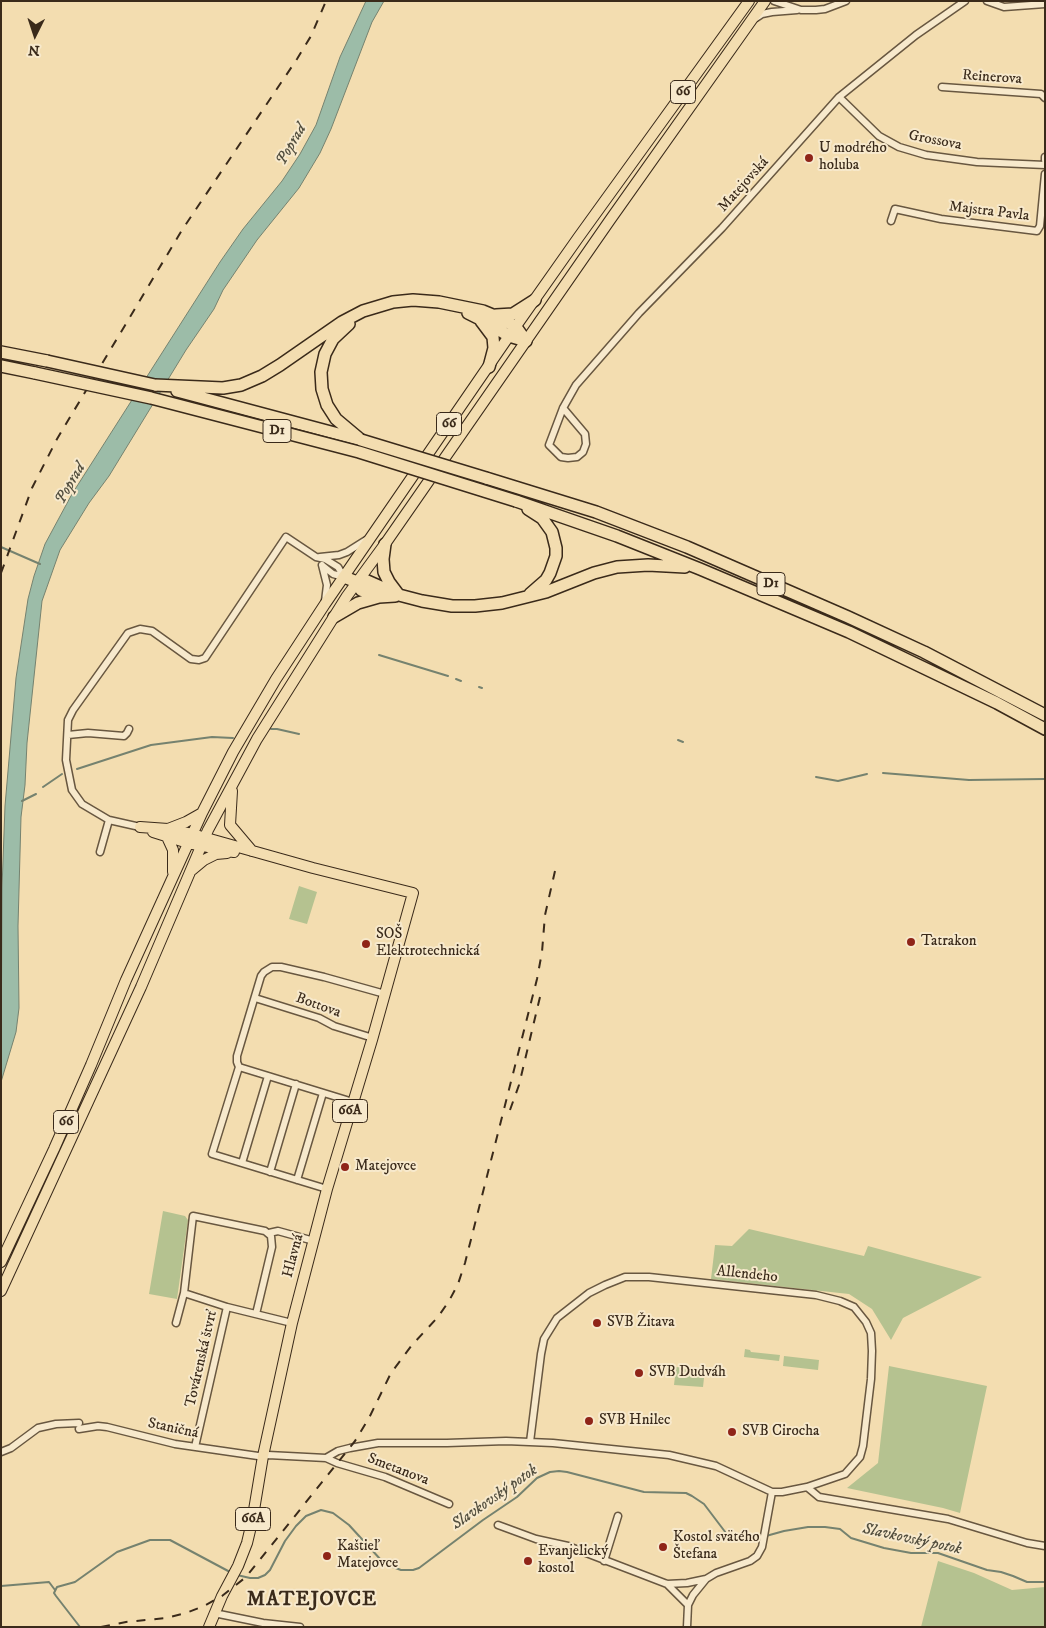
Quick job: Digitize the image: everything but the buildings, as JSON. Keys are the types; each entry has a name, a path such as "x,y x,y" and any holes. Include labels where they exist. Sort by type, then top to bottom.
{"highway":[{"path":"155,385 223,388 241,384 262,376 280,366 342,322 363,311 393,302 413,300 439,302 494,315 513,314 535,300"},
{"path":"361,440 336,419 327,405 322,389 321,372 325,354 333,339 346,325 366,315 395,306 416,304 462,311 512,332 526,341"},
{"path":"494,315 512,332"},
{"path":"478,318 493,338 494,348 489,367"},
{"name":"D1","path":"1,352 155,385 361,440 596,512 687,547 924,652 1045,715"},
{"name":"D1","path":"1,366 151,398 350,450 516,500 617,536 700,569 876,644 997,703 1045,729"},
{"path":"516,500 542,518 552,532 556,548 556,556 550,573 540,586 528,596"},
{"path":"385,544 384,572 399,595"},
{"path":"357,582 365,580 399,595 446,606 463,607 489,605 546,592 586,576 617,567 648,564 700,569"},
{"path":"344,576 357,582 361,590 379,597"},
{"path":"334,617 358,603 379,597 399,595"}],"main road":[{"name":"66","path":"1,1262 58,1141 126,980 190,839 245,732 325,604 512,332 749,1"},
{"name":"66","path":"1,1291 141,987 203,842 257,739 357,582 765,1"},
{"path":"234,782 230,801 230,825 253,852"},
{"path":"167,833 202,813"},
{"path":"140,827 253,852"},
{"path":"167,833 173,850 173,876"},
{"path":"203,842 234,852"},
{"path":"190,872 204,860 216,854 253,852"},
{"name":"Hlavná","path":"209,1627 247,1543 292,1323 327,1189 373,1038 413,893 253,852"}],"street":[{"path":"774,1 801,10"},
{"path":"793,1 801,10"},
{"path":"750,22 762,14 826,9 846,1"},
{"name":"Matejovská","path":"563,408 585,434 586,444 583,452 577,457 562,457 549,445 563,408 576,384 639,312 722,228 839,97 916,35 965,1"},
{"path":"986,1 998,6 1012,7 1045,4"},
{"name":"Reinerova","path":"942,87 1043,96"},
{"name":"Grossova","path":"839,97 879,136 899,147 926,155 977,162 1045,165"},
{"name":"Majstra Pavla","path":"891,221 895,206 941,219 1036,231 1040,226 1045,174"},
{"path":"316,557 339,555 347,552 373,535"},
{"path":"140,827 109,820 82,804 72,790 66,760 68,720 73,710 128,633 140,629 152,631 190,659 199,660 205,658 286,537 316,557 333,574 344,576"},
{"path":"316,557 326,559 338,567 344,576"},
{"path":"322,565 327,585 325,604"},
{"path":"68,735 88,733 124,736 129,729"},
{"path":"100,852 109,820"},
{"path":"327,1189 212,1154 239,1067 237,1056 264,972 272,967 277,966 324,977 385,994"},
{"name":"Bottova","path":"255,998 319,1018 334,1026 373,1038"},
{"path":"239,1067 353,1102"},
{"path":"242,1163 268,1076"},
{"path":"270,1172 296,1084"},
{"path":"297,1180 323,1093"},
{"path":"176,1323 184,1293 193,1216 269,1233 278,1231 314,1241"},
{"path":"256,1314 272,1247 272,1239 269,1233"},
{"name":"Allendeho","path":"530,1442 544,1339 557,1318 589,1293 605,1285 625,1277 649,1277 816,1295 840,1300 854,1307 866,1322 871,1334 871,1379 860,1457 845,1474 808,1487 772,1492"},
{"name":"Továrenská štvrť","path":"184,1293 228,1307 292,1323"},
{"name":"Továrenská štvrť","path":"195,1447 228,1307"},
{"name":"Staničná","path":"1,1452 11,1448 45,1425 107,1427 175,1444 258,1456 326,1458"},
{"path":"326,1458 338,1451 378,1443 530,1442 684,1458 716,1466 772,1492 762,1547 757,1556 750,1561 721,1571 706,1579 687,1583 667,1584 568,1546 536,1539 498,1526"},
{"name":"Smetanova","path":"326,1458 385,1477 449,1504"},
{"path":"808,1487 819,1497 948,1519 1027,1543 1045,1546"},
{"path":"604,1560 618,1516"},
{"path":"686,1627 688,1605 693,1595 706,1579"},
{"path":"667,1584 688,1605"},
{"path":"214,1613 263,1623 300,1627"}],"green space":[{"path":"299,886 317,892 307,924 289,919"},
{"path":"163,1211 185,1216 188,1220 177,1299 149,1294"},
{"path":"749,1229 864,1256 868,1246 982,1277 903,1318 891,1340 872,1309 849,1294 711,1279 715,1245 732,1246"},
{"path":"745,1349 751,1352 780,1355 779,1361 744,1357"},
{"path":"784,1356 819,1360 818,1370 783,1366"},
{"path":"889,1366 987,1386 960,1513 847,1488 878,1463"},
{"path":"676,1367 705,1369 703,1387 674,1385"},
{"path":"938,1561 974,1573 1012,1590 1045,1587 1045,1627 921,1627"}],"shaded area":[{"path":"366,1 384,1 372,22 320,153 299,188 257,240 223,290 214,309 186,350 109,476 89,503 60,550 42,601 21,817 18,926 19,1008 16,1032 1,1082 2,888 5,806 16,678 28,599 34,576 45,544 72,494 220,262 243,229 282,181 300,154 316,125 340,57"}],"waterway":[{"path":"1,547 40,564"},
{"path":"379,655 448,676"},
{"path":"456,679 461,681"},
{"path":"271,729 299,734"},
{"path":"77,769 151,745 212,737 233,738"},
{"path":"678,740 683,742"},
{"path":"883,773 969,780 1045,779"},
{"path":"43,787 62,774"},
{"path":"816,777 838,781 867,774"},
{"path":"22,801 36,794"},
{"name":"Slavkovský potok","path":"237,1575 250,1578 258,1578 265,1575 270,1570 285,1541 296,1526 306,1516 321,1510 333,1513 349,1525 387,1565 401,1570 413,1570 419,1568 517,1497 537,1478 550,1472 559,1471 644,1492 686,1493 704,1504 729,1537 738,1541 762,1538"},
{"name":"Slavkovský potok","path":"766,1536 808,1527 840,1529 851,1538 884,1548 911,1553 938,1553 1027,1582 1045,1582"},
{"name":"Slavkovský potok","path":"80,1627 54,1593 57,1587 75,1582 117,1552 150,1540 170,1540 230,1572"},
{"path":"1,1586 49,1582 55,1590"}],"railway":[{"path":"1,573 32,488 57,439 182,230 297,59 311,36 326,1"},
{"path":"101,1627 126,1622 166,1618 186,1613 222,1596 246,1577 355,1441 369,1418 391,1373 449,1301 458,1284 465,1263 537,979 542,952 545,915 555,871"},
{"path":"510,1110 519,1085 540,997"}],"place":[{"name":"U modrého holuba","path":"809,158"},
{"name":"Tatrakon","path":"911,942"},
{"name":"SOŠ Elektrotechnická","path":"366,944"},
{"name":"Matejovce","path":"345,1167"},
{"name":"SVB Žitava","path":"597,1323"},
{"name":"SVB Dudváh","path":"639,1373"},
{"name":"SVB Hnilec","path":"589,1421"},
{"name":"SVB Cirocha","path":"732,1432"},
{"name":"Kostol svätého Štefana","path":"663,1547"},
{"name":"Kaštieľ Matejovce","path":"327,1556"},
{"name":"Evanjelický kostol","path":"528,1561"}],"district":[{"name":"MATEJOVCE","path":"312,1601"}],"water label":[{"name":"Poprad","path":"292,145"},
{"name":"Poprad","path":"71,484"}]}
